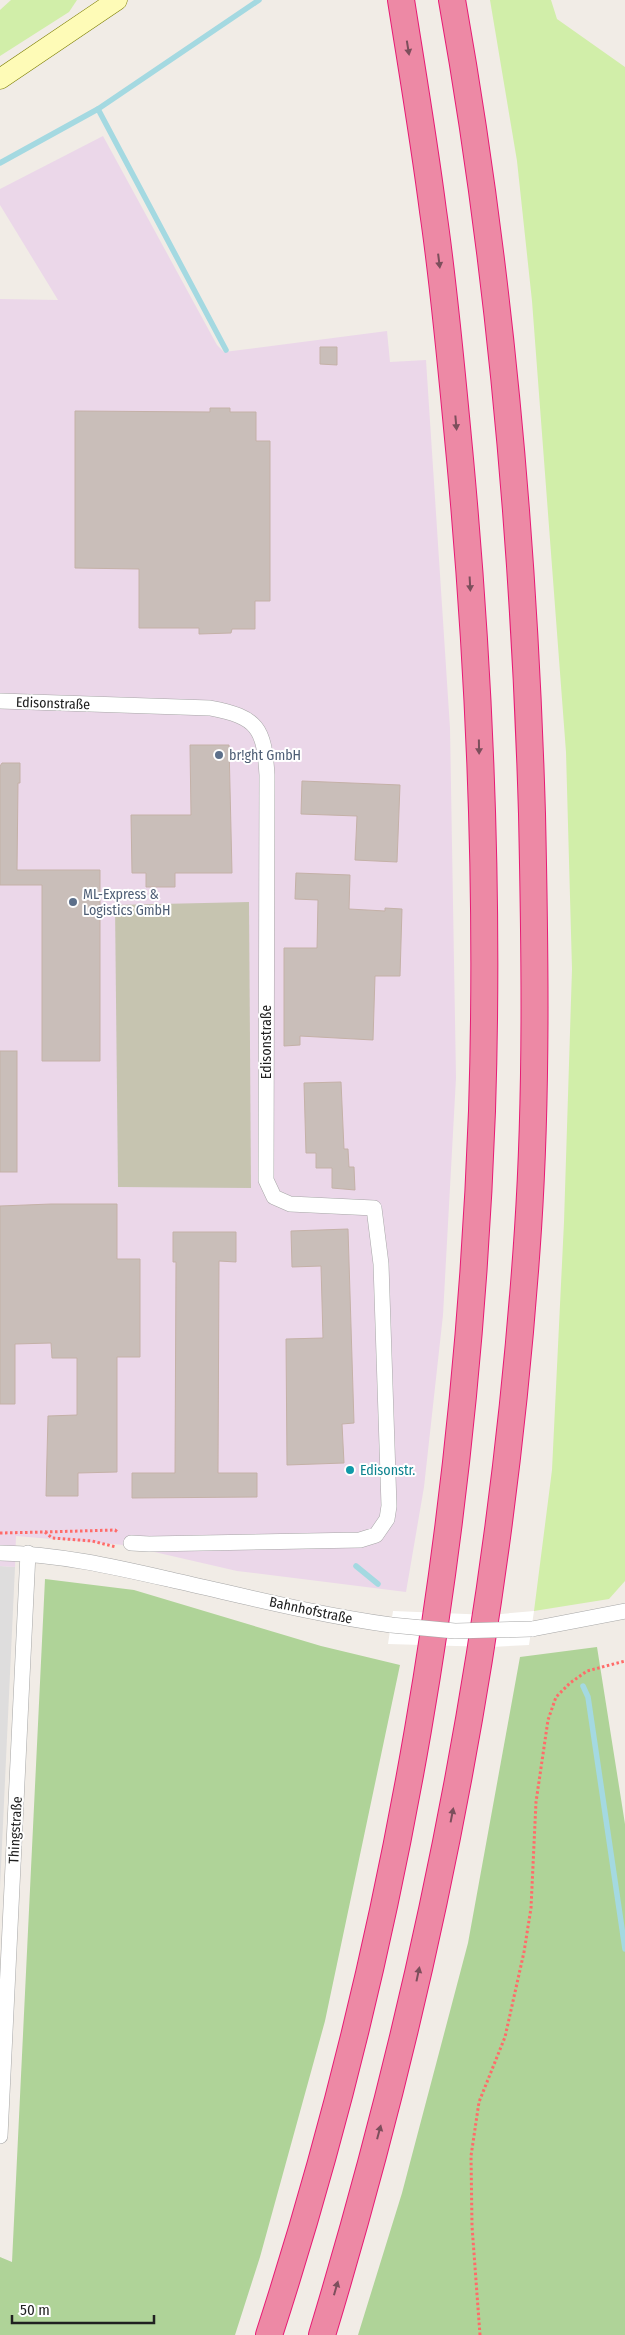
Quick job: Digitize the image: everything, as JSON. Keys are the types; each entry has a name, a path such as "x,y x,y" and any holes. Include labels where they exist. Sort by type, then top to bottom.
{"highway":[{"path":"269,2335 330,2130 354,2037 368,1980 415,1750 439,1587 460,1416 477,1212 482,1105 483,908 478,724 468,555 451,367 434,212 400,0"},
{"path":"322,2335 358,2213 416,1985 464,1755 478,1670 512,1420 529,1223 533,1098 533,882 524,620 504,365 482,195 452,0"}],"main road":[{"path":"0,79 118,0"}],"street":[{"name":"Edisonstraße","path":"0,701 210,708 250,720 261,736 267,775 266,1180 274,1196 290,1204 374,1208 382,1264 389,1497 387,1519 384,1525 376,1535 360,1540 131,1543"},
{"name":"Bahnhofstraße","path":"0,1553 28,1553 113,1566 333,1616 391,1625 455,1631 532,1629 625,1611"},
{"name":"Thingstraße","path":"0,2136 28,1553"}],"path":[{"path":"45,1532 115,1530 131,1543"},
{"path":"0,1533 14,1532"},
{"path":"480,2335 472,2226 470,2156 479,2102 506,2037 524,1952 531,1908 536,1802 548,1720 556,1697 570,1683 587,1671 625,1661"}],"shaded area":[{"path":"103,136 217,345 224,352 387,331 390,362 426,360 450,728 456,1078 443,1315 424,1487 406,1592 237,1571 124,1545 16,1536 15,1567 0,1566 0,299 58,300 0,205 0,189"},
{"path":"249,902 251,1188 118,1187 115,905"},
{"path":"0,1566 15,1567 0,1888"}],"green space":[{"path":"11,0 77,0 69,12 0,56 0,10"},
{"path":"490,0 551,0 557,19 625,67 625,1581 609,1599 534,1611 552,1470 564,1222 572,969 566,752 532,301 517,161"},
{"path":"45,1579 134,1590 321,1646 400,1665 325,2021 260,2257 235,2335 0,2335 0,2257 12,2262"},
{"path":"597,1647 625,1824 625,2335 358,2335 402,2193 468,1943 520,1657"}],"pier":[{"path":"393,1611 490,1615 534,1611 529,1645 491,1647 388,1644"}],"building":[{"path":"320,347 337,347 337,365 320,364"},
{"path":"210,408 230,408 230,412 256,412 256,441 270,441 270,601 255,601 255,629 232,629 231,633 199,634 199,628 139,628 139,569 75,568 75,411 210,412"},
{"path":"190,745 229,745 232,873 175,873 175,887 146,887 146,873 132,873 131,815 191,815"},
{"path":"2,763 20,763 17,870 100,870 100,1061 42,1061 42,885 0,885 0,766"},
{"path":"302,781 400,785 397,862 355,860 357,816 301,814"},
{"path":"296,873 350,875 349,909 385,911 385,908 402,909 400,976 375,976 373,1040 300,1036 300,1045 284,1046 284,948 317,948 318,900 295,899"},
{"path":"0,1051 17,1051 17,1172 0,1172"},
{"path":"341,1082 344,1149 348,1149 349,1167 354,1167 355,1190 332,1188 332,1168 316,1168 316,1153 306,1153 304,1083"},
{"path":"117,1204 117,1259 140,1259 140,1357 117,1357 117,1472 78,1473 78,1496 46,1496 48,1416 77,1415 77,1358 52,1358 51,1343 15,1344 15,1404 0,1404 0,1206"},
{"path":"348,1229 354,1423 342,1424 344,1463 287,1465 286,1339 323,1338 321,1266 292,1267 291,1231"},
{"path":"173,1232 236,1232 236,1262 219,1261 218,1473 257,1473 257,1497 132,1498 132,1473 175,1473 176,1262 173,1262"}],"waterway":[{"path":"98,109 259,0"},
{"path":"0,163 98,109 226,350"},
{"path":"356,1566 378,1584"},
{"path":"583,1686 588,1697 625,1949"}],"place":[{"name":"br!ght GmbH","path":"219,755"},
{"name":"ML-Express & Logistics GmbH","path":"73,902"},
{"name":"Edisonstr.","path":"350,1470"}]}
